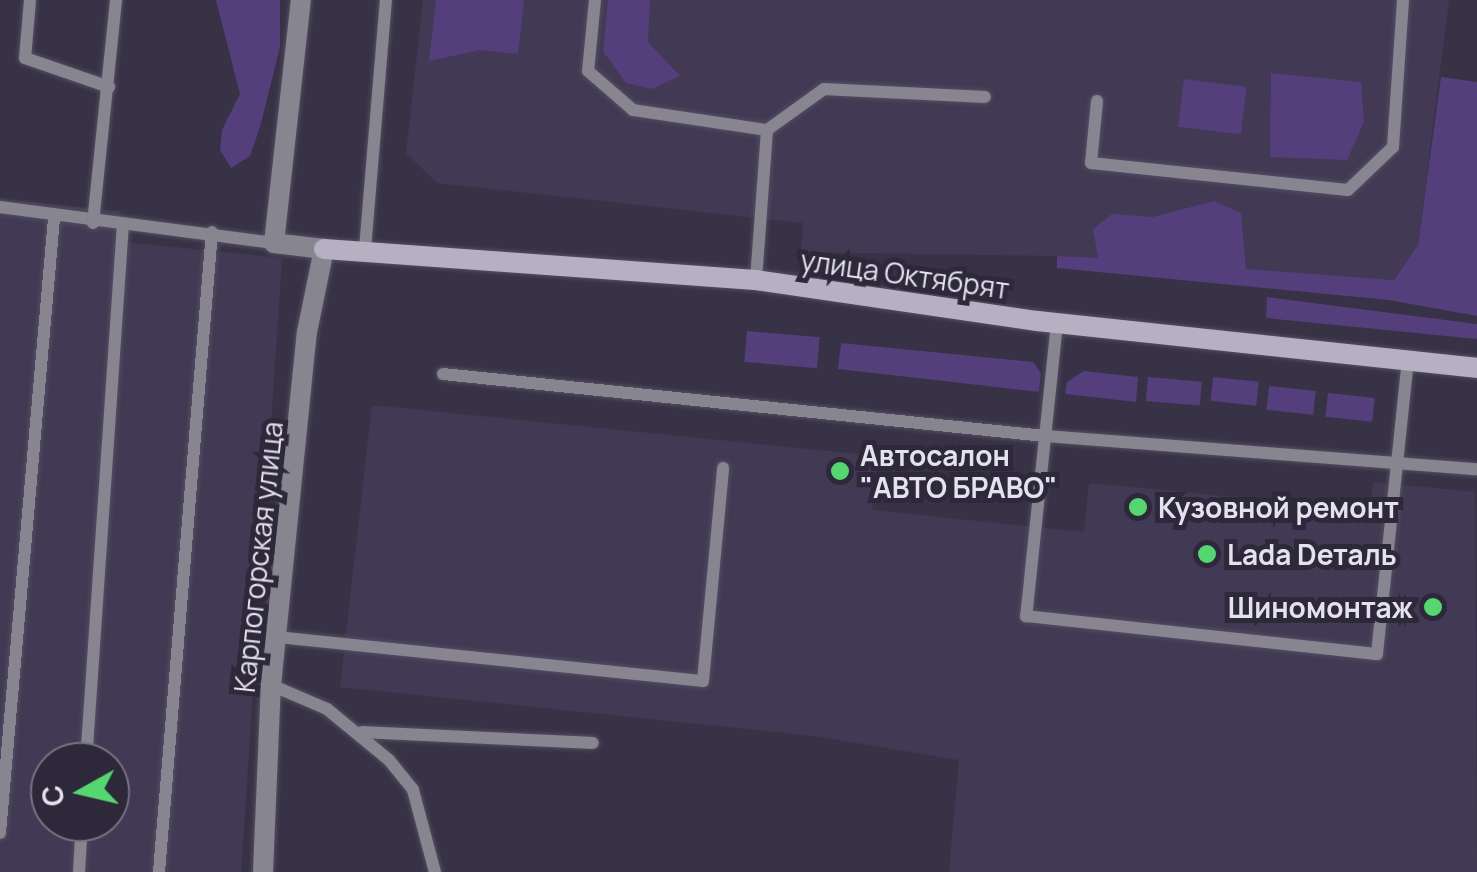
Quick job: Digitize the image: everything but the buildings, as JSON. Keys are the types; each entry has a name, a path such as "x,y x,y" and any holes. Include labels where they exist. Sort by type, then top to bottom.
{"street":[{"path":"301,0 274,243 324,249"},
{"name":"улица Октябрят","path":"324,249 756,280 1057,324 1477,368"},
{"name":"Карпогорская улица","path":"264,872 272,685 307,332 324,249"}],"lane":[{"path":"30,0 24,58 109,87"},
{"path":"93,223 116,0"},
{"path":"364,250 386,0"},
{"path":"595,0 588,71 633,110 766,130 824,90 985,97"},
{"path":"1097,101 1091,162 1348,190 1393,147 1403,0"},
{"path":"756,280 766,130"},
{"path":"0,207 54,218 212,232 274,243"},
{"path":"0,833 54,218"},
{"path":"87,742 123,222"},
{"path":"159,872 212,232"},
{"path":"1057,324 1026,616 1376,654 1408,360"},
{"path":"443,374 1045,436 1477,470"},
{"path":"277,638 702,681 723,468"},
{"path":"272,685 362,732 413,790 435,872"},
{"path":"362,732 593,743"},
{"path":"79,872 81,842"}],"shaded area":[{"path":"216,0 280,0 280,47 260,127 250,156 231,168 220,150 222,130 240,94"},
{"path":"423,0 1449,0 1418,245 1394,280 1057,256 801,252 803,223 437,183 406,153"},
{"path":"436,0 524,0 518,54 480,50 429,61"},
{"path":"608,0 650,0 648,42 680,76 652,89 626,83 603,51"},
{"path":"1271,73 1361,82 1364,122 1347,160 1270,157"},
{"path":"1441,77 1477,82 1477,316 1389,300 1057,268 1057,256 1098,258 1093,229 1112,214 1153,217 1214,201 1241,213 1246,269 1394,280 1418,245"},
{"path":"1184,79 1247,87 1241,134 1178,127"},
{"path":"0,199 121,211 114,241 282,258 241,872 0,872"},
{"path":"1267,297 1477,324 1477,339 1266,318"},
{"path":"747,331 820,337 817,368 744,362"},
{"path":"841,343 1033,362 1041,373 1039,392 838,369"},
{"path":"1084,371 1138,377 1136,402 1065,394 1067,382"},
{"path":"1148,377 1202,382 1200,406 1146,401"},
{"path":"1213,377 1259,382 1256,406 1210,401"},
{"path":"1269,386 1316,391 1313,415 1266,410"},
{"path":"1328,393 1375,398 1372,422 1325,417"},
{"path":"372,405 878,456 872,510 1084,532 1089,483 1370,510 1373,482 1475,492 1477,872 949,872 959,760 815,736 340,687"}],"place":[{"name":"Автосалон \"АВТО БРАВО\"","path":"840,471"},
{"name":"Кузовной ремонт","path":"1138,507"},
{"name":"Lada Dеталь","path":"1207,554"},
{"name":"Шиномонтаж","path":"1433,607"}]}
